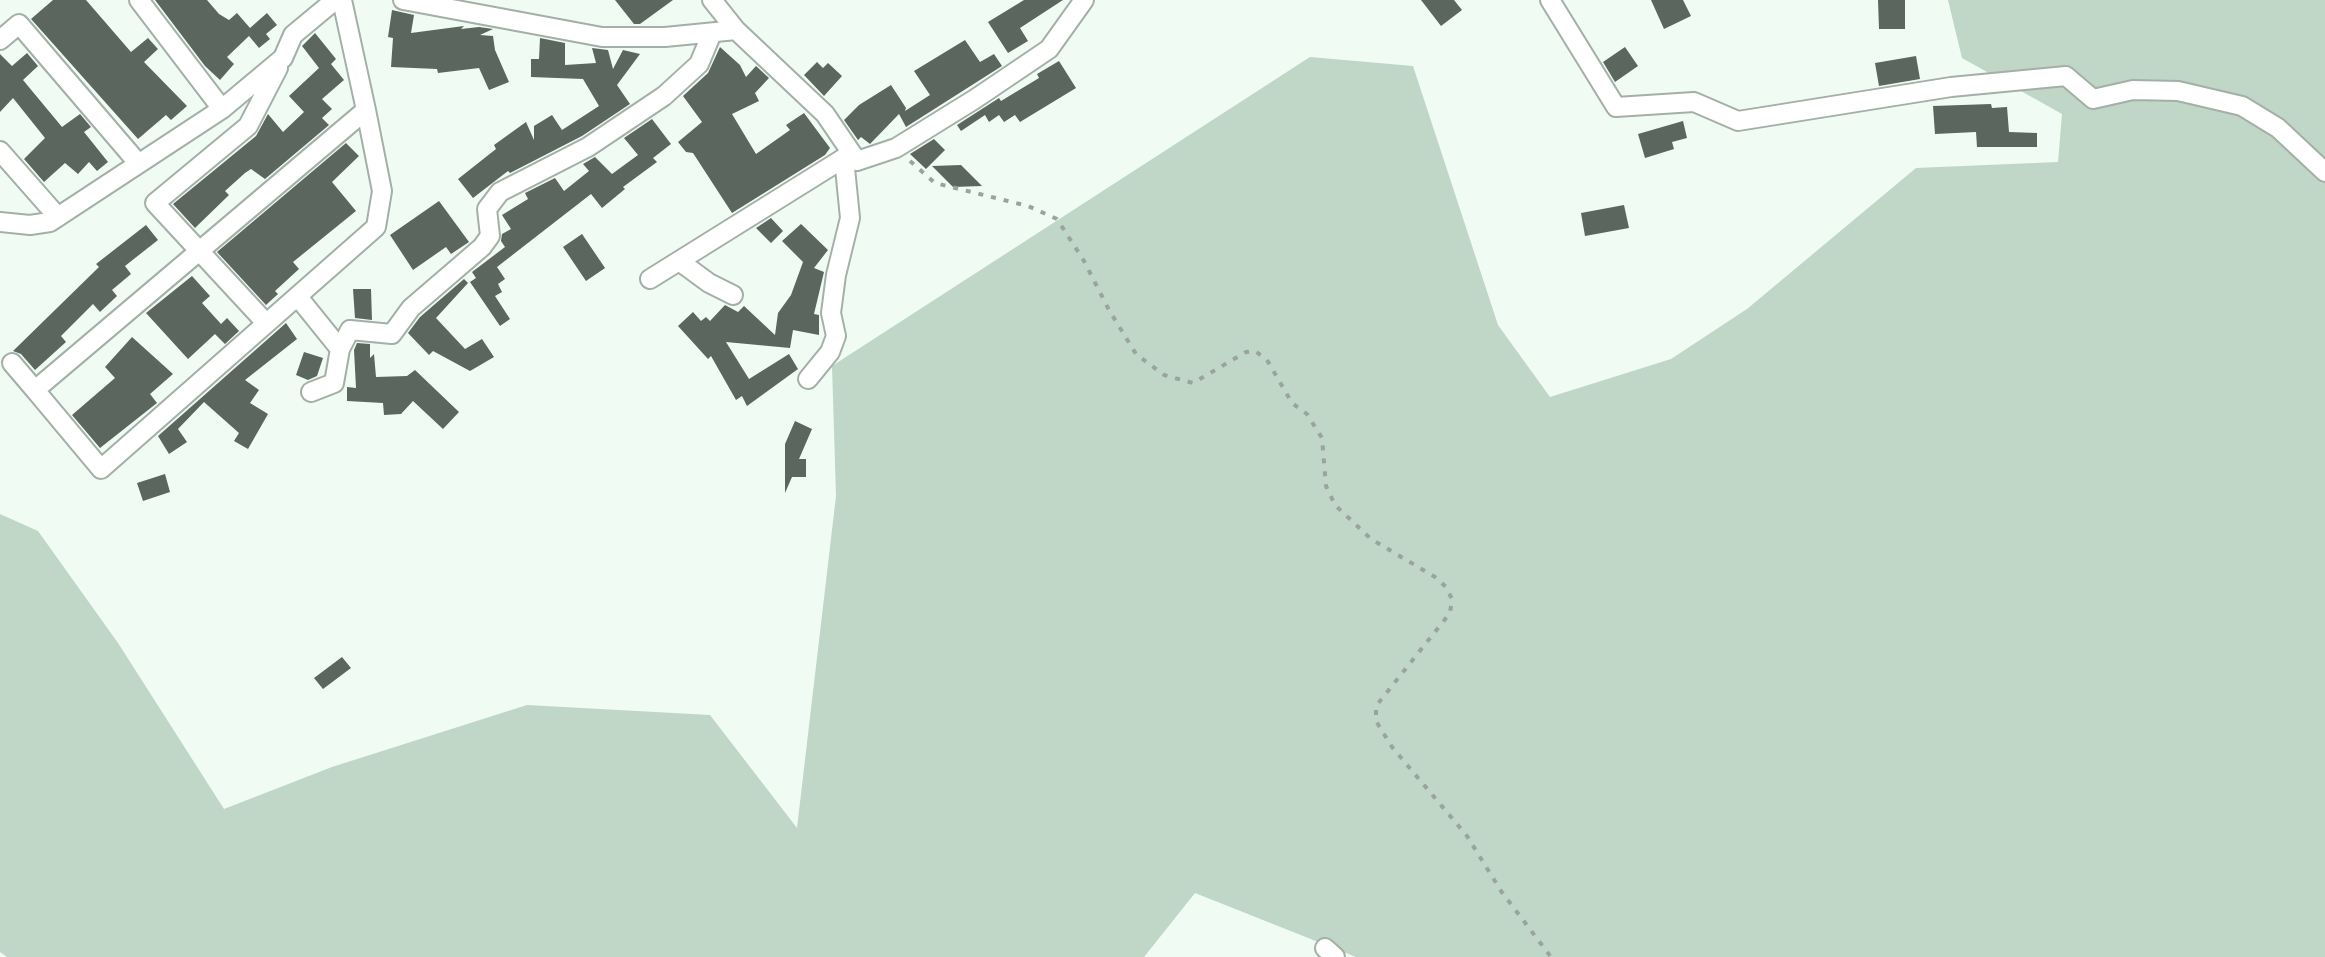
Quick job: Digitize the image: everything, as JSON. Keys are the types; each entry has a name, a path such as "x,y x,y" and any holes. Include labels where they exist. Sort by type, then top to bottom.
{"street":[{"path":"139,0 222,109"},
{"path":"266,323 155,203 248,126 293,35 334,0"},
{"path":"12,363 101,469 376,227 382,190 342,0"},
{"path":"403,0 602,37 736,30"},
{"path":"712,0 736,30 825,114 850,159 850,218 831,313 836,336 830,352 808,378"},
{"path":"650,279 850,159 896,148 1049,49 1084,0"},
{"path":"1550,0 1616,107 1694,102 1738,121 1951,87 2066,76 2093,99 2133,90 2178,91 2242,106 2278,128 2325,172"},
{"path":"0,40 18,24 138,163"},
{"path":"311,392 334,383 340,349 350,330 392,334 411,308 490,236 487,209 500,192 588,147 664,96 700,64 712,33"},
{"path":"0,222 30,226 50,222 222,109 283,58"},
{"path":"35,390 366,110"},
{"path":"0,151 58,217"},
{"path":"679,261 733,295"},
{"path":"298,297 340,349"}],"path":[{"path":"896,148 935,182 1028,206 1057,219 1136,354 1164,374 1193,384 1246,352 1255,351 1266,360 1285,392 1308,414 1322,438 1326,486 1335,505 1372,539 1435,577 1452,599 1450,614 1376,706 1376,721 1467,836 1501,891 1551,957"}],"green space":[{"path":"1948,0 2325,0 2325,957 1356,957 1195,893 1144,957 7,957 0,952 0,514 38,531 118,643 224,809 332,767 527,705 710,715 797,828 836,496 832,366 1310,57 1413,66 1498,325 1550,397 1671,359 1747,309 1916,168 2058,162 2062,114 1962,58"}],"building":[{"path":"53,0 86,0 131,52 148,38 158,49 144,62 187,106 171,120 166,115 138,139 31,19"},
{"path":"155,0 207,0 229,20 237,13 250,28 267,13 277,25 266,34 270,39 259,48 249,36 227,57 234,64 220,80"},
{"path":"615,0 673,0 640,24 634,24"},
{"path":"1024,0 1063,0 1020,28 1028,41 1008,53 988,22"},
{"path":"1421,0 1454,0 1462,10 1441,26"},
{"path":"1651,0 1683,0 1691,16 1664,29"},
{"path":"1878,0 1905,0 1905,29 1879,29"},
{"path":"392,10 414,15 411,33 464,26 461,29 493,29 480,35 493,36 509,82 489,90 479,68 438,73 437,69 391,67 393,38 388,37"},
{"path":"315,33 336,59 331,64 344,80 322,99 332,109 322,118 329,125 265,179 251,169 245,173 195,228 173,204 256,136 268,114 283,132 304,112 289,96 319,68 302,46"},
{"path":"540,38 565,43 565,65 596,63 592,48 608,50 613,69 623,50 640,54 617,85 630,104 582,136 508,171 473,198 458,179 496,149 494,145 526,122 534,140 534,126 552,115 562,130 599,106 583,79 531,77 531,59 539,59"},
{"path":"965,40 980,62 994,54 1002,66 906,127 899,114 870,144 861,137 858,140 844,120 859,105 891,85 905,111 930,95 914,71"},
{"path":"720,47 740,65 746,77 756,66 769,78 755,93 759,101 732,114 756,154 790,130 786,125 804,113 830,148 825,155 732,213 693,153 686,152 678,142 702,122 683,96 708,73"},
{"path":"1625,47 1638,66 1615,82 1603,62"},
{"path":"27,53 38,66 23,80 62,127 80,114 91,127 84,132 108,162 97,171 89,162 78,174 65,163 44,182 24,159 45,138 13,98 0,112 0,54 12,66"},
{"path":"1916,56 1920,79 1879,86 1875,63"},
{"path":"1059,61 1076,88 1020,122 1015,115 1004,122 999,115 989,122 985,115 961,131 957,125 1039,78 1037,74"},
{"path":"817,62 823,68 828,63 842,76 824,96 804,75"},
{"path":"1991,104 1992,108 2007,107 2009,132 2037,133 2037,147 1977,147 1976,132 1935,134 1933,106"},
{"path":"652,119 671,144 653,158 657,162 602,208 591,194 497,267 505,279 498,284 502,292 495,296 510,319 500,326 470,282 476,278 472,272 505,247 502,234 511,229 502,215 528,199 525,193 555,178 564,191 589,171 583,164 595,157 612,174 638,155 624,138"},
{"path":"1683,121 1687,138 1672,142 1674,149 1645,158 1638,134"},
{"path":"934,139 945,150 926,169 910,154"},
{"path":"346,143 359,156 332,182 356,211 293,262 299,269 266,305 217,252"},
{"path":"961,165 982,186 953,187 932,166"},
{"path":"439,201 469,242 451,254 446,247 413,270 390,235"},
{"path":"1624,205 1629,228 1585,236 1581,213"},
{"path":"771,218 783,231 771,243 756,228"},
{"path":"801,224 828,250 814,268 824,272 814,314 819,315 819,335 793,330 790,348 726,342 749,379 789,354 798,369 747,406 742,396 736,400 711,356 708,359 678,326 693,312 701,321 706,317 710,321 725,305 738,312 744,306 775,335 778,313 791,295 803,262 782,241"},
{"path":"146,225 158,240 125,266 131,274 112,290 117,296 100,312 93,304 61,336 66,342 35,370 13,351 99,267 96,264"},
{"path":"582,234 605,268 586,281 563,247"},
{"path":"192,276 210,296 202,303 221,324 227,318 239,331 225,344 215,334 188,359 146,313"},
{"path":"464,279 468,283 436,318 465,349 482,339 494,357 470,371 433,351 429,355 408,333 420,317"},
{"path":"353,289 371,289 372,320 355,318"},
{"path":"286,323 297,339 245,380 259,390 250,403 268,414 248,449 234,441 239,433 204,402 178,429 187,442 169,454 158,436"},
{"path":"132,337 173,374 150,394 157,403 100,448 72,415 115,378 105,367"},
{"path":"357,343 370,344 376,377 407,376 415,370 459,412 443,429 413,401 401,414 384,415 383,403 347,401 347,387 356,388"},
{"path":"304,352 323,358 317,376 308,380 296,375"},
{"path":"795,421 812,429 799,459 806,459 806,477 792,477 785,493 785,444"},
{"path":"165,474 170,492 143,501 137,483"},
{"path":"342,657 351,668 323,689 314,678"}]}
